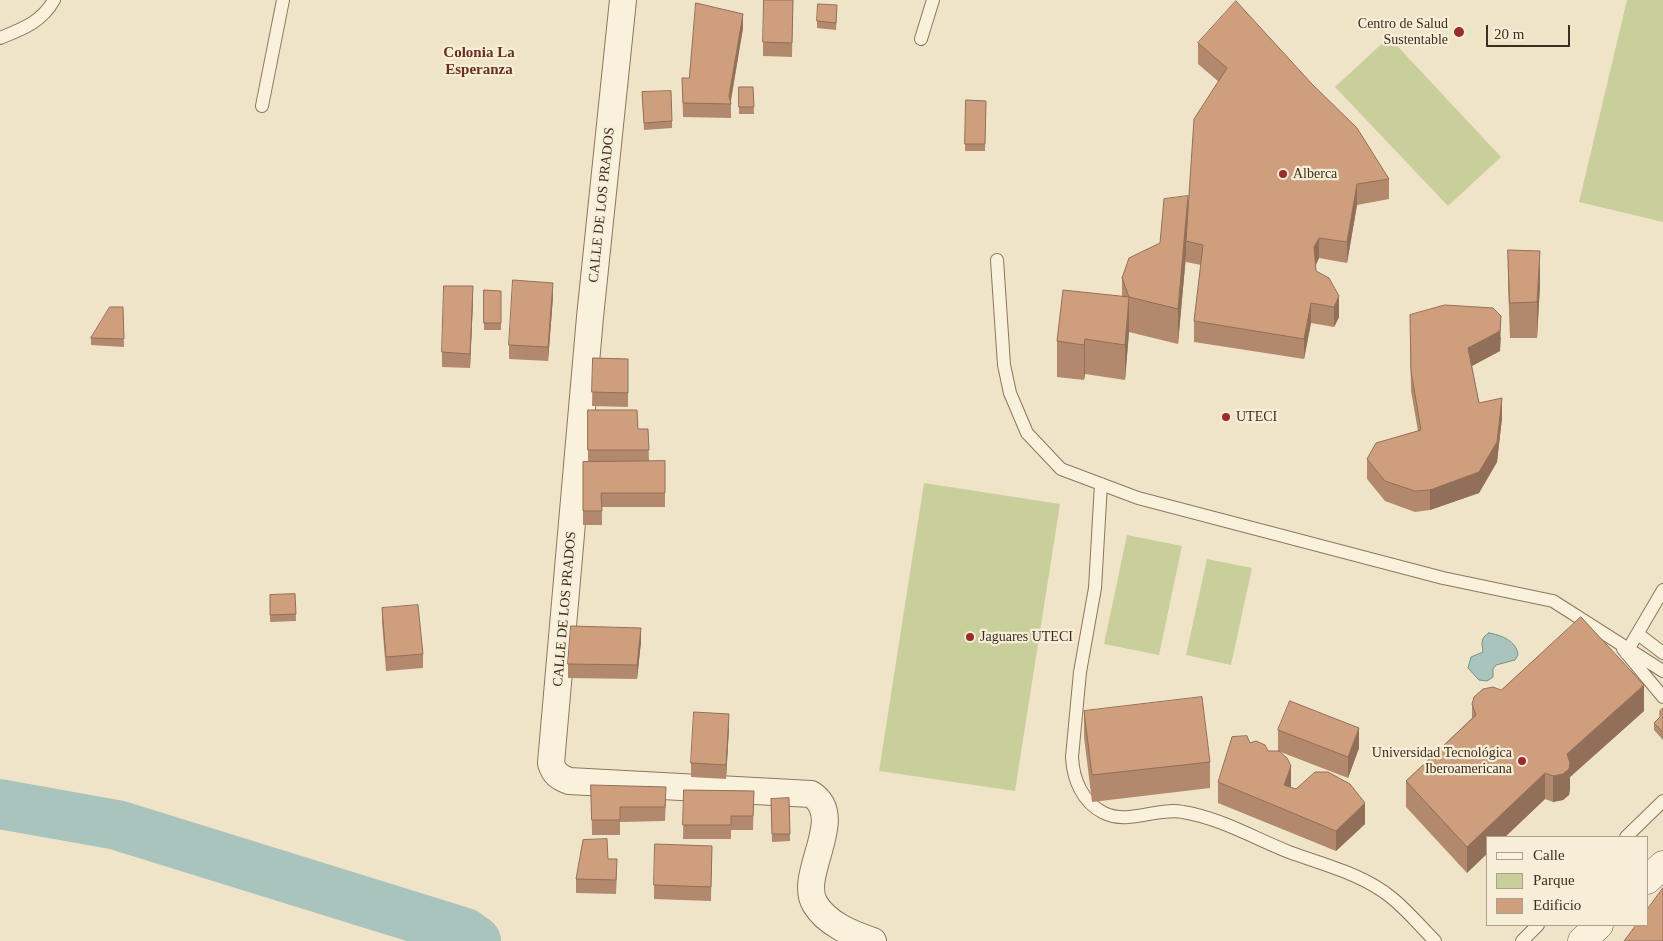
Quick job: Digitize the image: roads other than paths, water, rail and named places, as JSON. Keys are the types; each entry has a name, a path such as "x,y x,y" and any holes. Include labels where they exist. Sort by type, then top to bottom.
{"main road":[{"path":"1648,879 1663,864"},
{"path":"1582,941 1599,926"}],"street":[{"name":"CALLE DE LOS PRADOS","path":"623,0 590,317 552,763 553,771 560,778 570,781 811,794 817,798 823,808 825,822 812,884 814,903 826,916 847,932 873,941"}],"lane":[{"path":"0,38 30,26 48,10 54,0"},
{"path":"262,106 283,0"},
{"path":"921,39 933,0"},
{"path":"997,260 1004,365 1010,393 1027,433 1061,469 1138,498 1443,578 1553,601 1663,671"},
{"path":"1101,484 1095,588 1080,672 1072,756 1073,770 1082,794 1105,814 1143,816 1181,811 1205,817 1343,871 1392,898 1435,941"},
{"path":"1628,650 1663,590"},
{"path":"1638,634 1663,653"},
{"path":"1628,650 1663,697"},
{"path":"1627,836 1663,800"},
{"path":"1522,941 1537,926"}],"water":[{"path":"1489,633 1512,642 1518,655 1515,660 1496,665 1493,669 1493,677 1487,681 1479,680 1468,668 1471,657 1483,652 1483,639"}],"waterway":[{"path":"0,804 117,825 465,933 476,941"}],"place":[{"name":"Centro de Salud Sustentable","path":"1459,32"},
{"name":"Alberca","path":"1283,174"},
{"name":"UTECI","path":"1226,417"},
{"name":"Jaguares UTECI","path":"970,637"},
{"name":"Universidad Tecnológica Iberoamericana","path":"1522,761"}],"district":[{"name":"Colonia La Esperanza","path":"479,62"}]}
